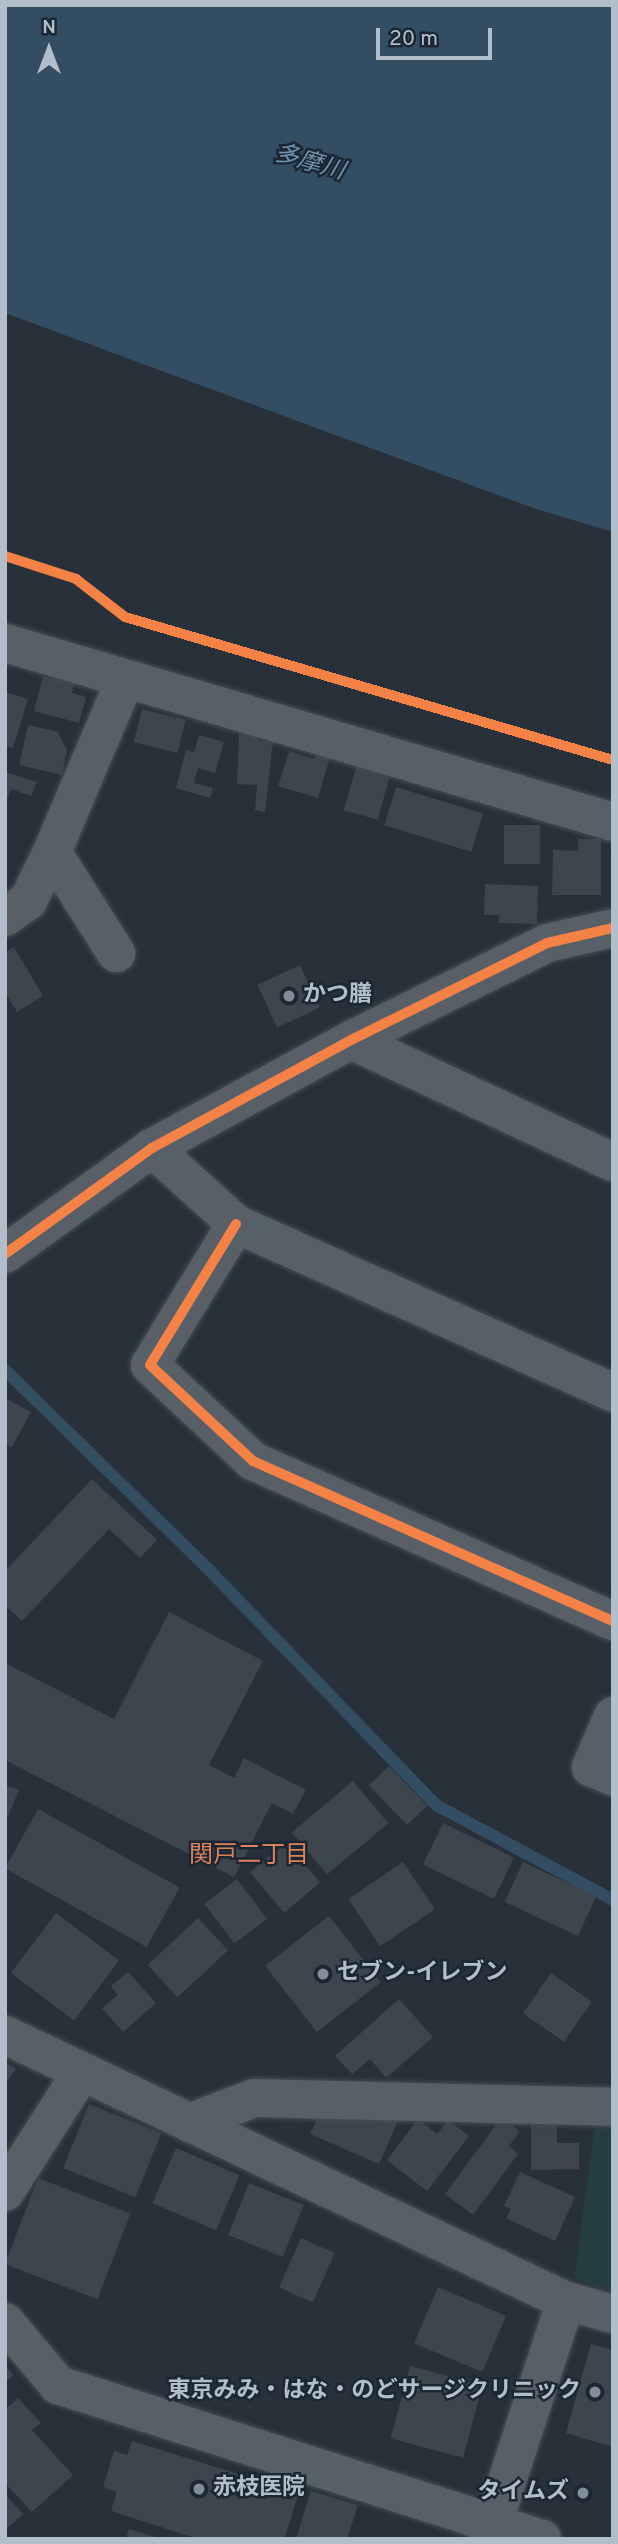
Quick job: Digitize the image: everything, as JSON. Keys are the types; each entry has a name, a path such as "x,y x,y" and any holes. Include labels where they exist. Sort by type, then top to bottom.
{"street":[{"path":"5,643 613,822"},
{"path":"5,917 28,901 52,852 125,680"},
{"path":"52,852 116,953"},
{"path":"5,1254 152,1148 351,1040 547,943 613,928"},
{"path":"351,1040 613,1162"},
{"path":"152,1148 236,1224 613,1393"},
{"path":"236,1224 150,1365 253,1461 613,1621"},
{"path":"613,1716 591,1767 613,1777"},
{"path":"5,2035 80,2073 566,2301 613,2314"},
{"path":"5,2192 80,2073"},
{"path":"189,2123 254,2098 613,2107"},
{"path":"491,2531 566,2301"},
{"path":"5,2322 58,2385 491,2531 542,2539"}],"green space":[{"path":"595,2125 613,2126 613,2291 574,2279"}],"water":[{"name":"多摩川","path":"5,5 613,5 613,532 536,509 5,313"}],"building":[{"path":"43,676 74,683 72,693 86,697 79,723 34,711"},
{"path":"5,692 28,699 13,748 5,746"},
{"path":"142,709 186,720 177,753 134,742"},
{"path":"28,725 58,732 67,750 62,775 19,765"},
{"path":"239,733 259,733 259,741 273,741 265,812 255,810 257,785 237,784"},
{"path":"199,735 224,742 215,773 198,768 194,783 213,788 210,798 176,788 186,750 194,752"},
{"path":"289,751 314,759 316,752 330,757 318,798 278,786"},
{"path":"357,764 391,774 377,820 344,810"},
{"path":"5,772 37,782 31,796 11,789 5,805"},
{"path":"396,787 483,814 471,852 384,825"},
{"path":"504,825 540,825 540,864 504,864"},
{"path":"578,839 601,839 601,895 552,895 553,850 578,851"},
{"path":"485,884 538,886 537,924 499,923 499,915 484,915"},
{"path":"14,947 43,996 17,1012 5,992 5,952"},
{"name":"かつ膳","path":"300,965 320,1008 277,1027 257,985"},
{"path":"5,1398 31,1412 12,1447 5,1444"},
{"path":"92,1479 157,1540 140,1558 109,1529 22,1621 5,1605 5,1571"},
{"path":"169,1612 263,1661 209,1765 234,1778 244,1758 306,1790 293,1814 272,1803 234,1877 5,1760 5,1663 114,1719"},
{"path":"389,1766 427,1806 407,1825 369,1785"},
{"path":"353,1781 388,1823 327,1875 292,1832"},
{"path":"5,1785 19,1790 5,1823"},
{"path":"38,1809 180,1888 147,1947 5,1868"},
{"path":"443,1823 514,1858 494,1899 423,1864"},
{"path":"286,1842 320,1883 284,1913 250,1872"},
{"path":"403,1862 435,1909 380,1946 348,1899"},
{"path":"523,1862 596,1896 578,1936 504,1902"},
{"path":"237,1879 267,1919 234,1944 204,1904"},
{"path":"56,1913 119,1961 74,2020 11,1973"},
{"name":"セブン-イレブン","path":"329,1916 381,1982 317,2032 265,1966"},
{"path":"198,1918 228,1950 178,1997 148,1965"},
{"path":"128,1972 156,2003 123,2032 102,2008 118,1995 111,1986"},
{"path":"551,1973 592,2002 564,2042 523,2013"},
{"path":"399,1999 433,2037 386,2078 370,2059 352,2074 335,2056"},
{"path":"5,2062 16,2069 5,2084"},
{"path":"89,2104 161,2133 135,2197 63,2168"},
{"path":"382,2114 398,2121 379,2164 310,2134 318,2116"},
{"path":"501,2118 520,2131 509,2146 518,2154 473,2215 445,2194"},
{"path":"418,2119 437,2134 448,2120 469,2136 427,2191 387,2160"},
{"path":"557,2120 557,2143 579,2143 579,2169 531,2170 531,2121"},
{"path":"176,2148 240,2175 216,2230 153,2203"},
{"path":"520,2172 575,2197 555,2241 506,2218 511,2209 504,2206"},
{"path":"38,2178 130,2213 97,2299 5,2264"},
{"path":"249,2183 304,2205 283,2257 228,2235"},
{"path":"301,2238 335,2253 313,2302 279,2287"},
{"path":"438,2287 506,2316 482,2372 414,2343"},
{"name":"東京みみ・はな・のどサージクリニック","path":"591,2344 613,2350 613,2447 566,2433"},
{"path":"5,2365 14,2375 5,2382"},
{"path":"410,2366 482,2385 463,2458 391,2438"},
{"path":"18,2398 41,2423 32,2430 73,2475 32,2512 5,2483 5,2410"},
{"name":"赤枝医院","path":"132,2441 299,2493 284,2539 198,2539 111,2511 117,2492 103,2487 114,2451 127,2455"},
{"path":"311,2491 358,2505 347,2539 296,2539"},
{"path":"5,2494 23,2514 5,2530"},
{"path":"129,2529 159,2538 159,2539 126,2539"}],"waterway":[{"path":"5,1370 213,1574 436,1805 613,1900"}],"cycle path":[{"path":"5,556 76,579 125,617 613,760"},
{"path":"5,1254 152,1148 351,1040 547,943 613,928"},
{"path":"236,1224 150,1365 253,1461 613,1621"}],"place":[{"name":"かつ膳","path":"289,996"},
{"name":"セブン-イレブン","path":"323,1974"},
{"name":"東京みみ・はな・のどサージクリニック","path":"595,2392"},
{"name":"赤枝医院","path":"199,2489"},
{"name":"タイムズ","path":"583,2493"}],"district":[{"name":"関戸二丁目","path":"249,1857"}]}
